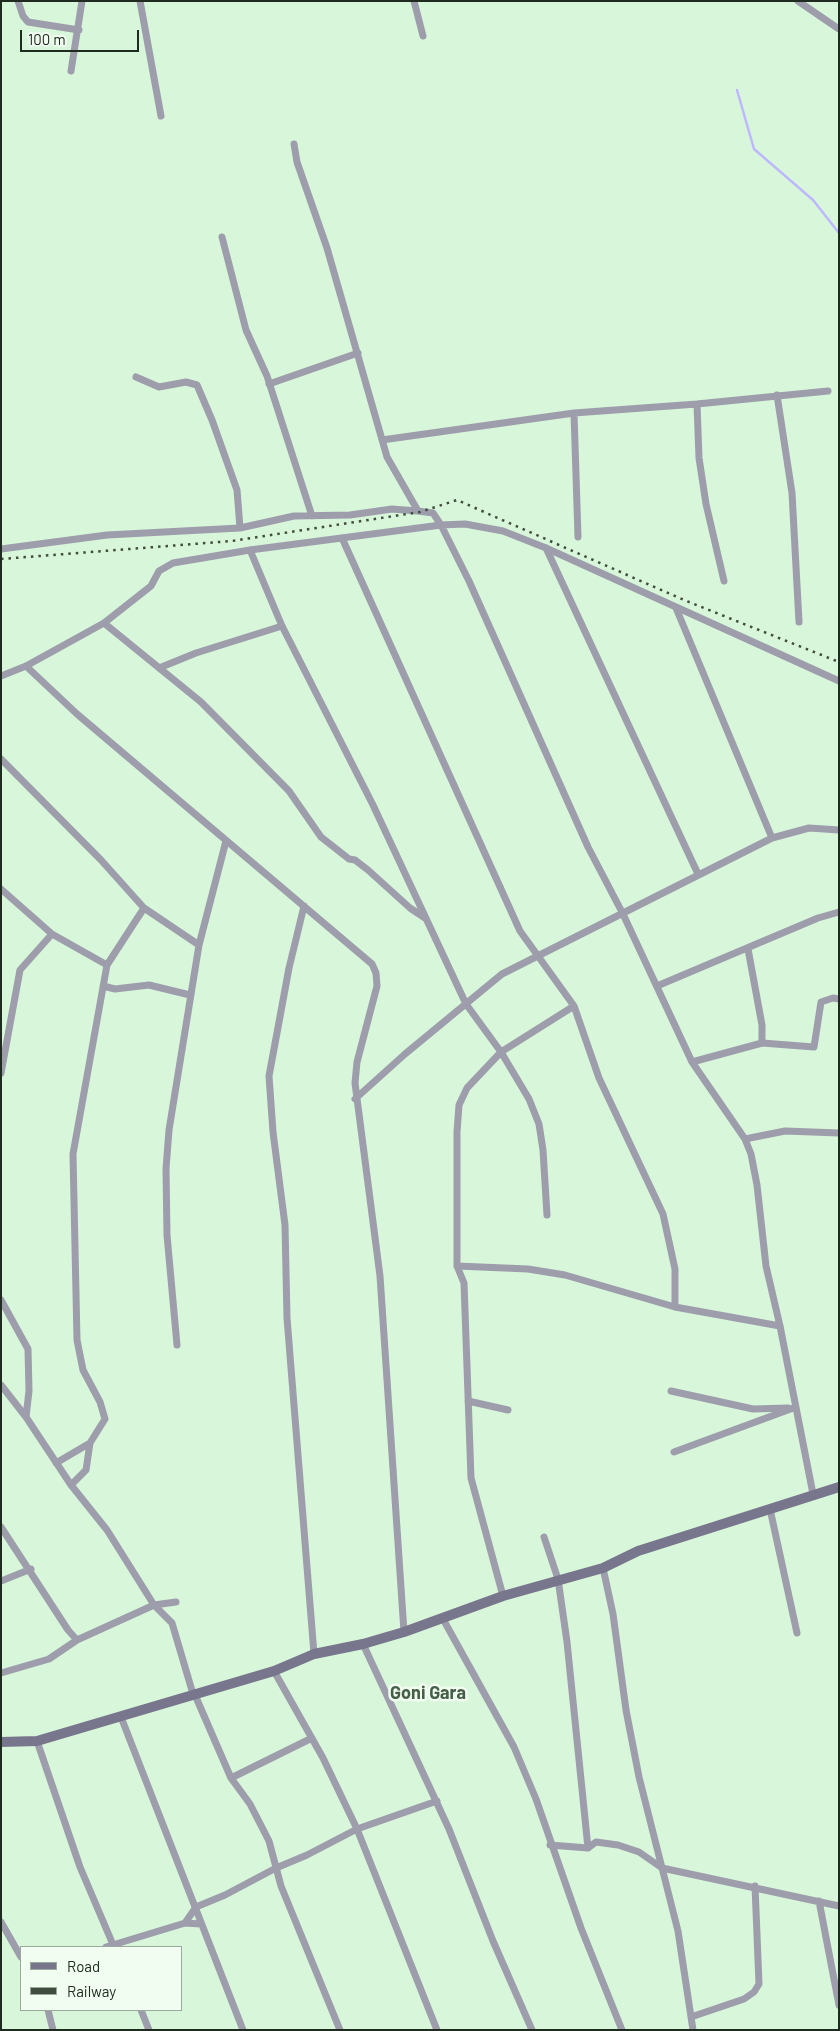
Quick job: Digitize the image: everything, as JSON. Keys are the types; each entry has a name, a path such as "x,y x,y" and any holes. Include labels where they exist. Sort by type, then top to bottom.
{"street":[{"path":"18,1 23,16 28,22 80,30"},
{"path":"71,71 80,30 82,1"},
{"path":"140,1 160,116"},
{"path":"414,1 423,36"},
{"path":"798,1 839,29"},
{"path":"294,144 296,162 327,248 382,440 395,473 418,511"},
{"path":"222,237 246,330 269,384 312,516"},
{"path":"269,384 358,353"},
{"path":"136,378 159,387 186,382 197,385 238,490 240,528"},
{"path":"382,440 574,413 697,404 828,391"},
{"path":"777,395 792,493 799,622"},
{"path":"697,404 699,458 706,504 724,581"},
{"path":"574,413 578,536"},
{"path":"1,549 107,535 240,528 294,516 350,515 392,509 433,513 469,581 588,847 623,914 692,1062 745,1139 751,1154 757,1185 766,1266 780,1326 813,1494"},
{"path":"1,676 26,666 104,623 151,586 159,571 173,563 250,550 441,525 465,524 502,531 546,548 839,681"},
{"path":"342,538 520,931 540,956 574,1006 599,1078 663,1214 675,1269 675,1307"},
{"path":"546,548 698,874"},
{"path":"250,550 282,626 373,805 466,1004 501,1052 529,1099 539,1124 543,1150 547,1215"},
{"path":"676,608 772,838"},
{"path":"104,623 201,702 288,791 321,836 349,859 355,860 368,870 410,908 425,918"},
{"path":"159,668 196,653 282,626"},
{"path":"26,666 77,714 372,964 376,973 377,986 357,1062 355,1098 380,1276 404,1632"},
{"path":"1,759 144,908 199,944"},
{"path":"355,1098 404,1054 502,974 772,838 809,828 839,830"},
{"path":"177,1345 167,1235 166,1169 170,1121 199,944 226,841"},
{"path":"1,889 52,934 106,965"},
{"path":"304,906 289,968 269,1076 273,1132 285,1225 287,1318 314,1654"},
{"path":"71,1485 86,1470 90,1443 106,1419 100,1402 83,1370 77,1340 73,1154 106,965 144,908"},
{"path":"657,986 818,918 839,912"},
{"path":"1,1073 20,970 52,934"},
{"path":"748,949 762,1025 762,1043"},
{"path":"103,986 115,990 149,985 190,995"},
{"path":"692,1062 762,1043 814,1048 821,1002 833,998 839,999"},
{"path":"503,1596 471,1478 464,1283 457,1266 457,1132 459,1105 467,1088 501,1052 574,1006"},
{"path":"745,1139 785,1131 839,1133"},
{"path":"457,1266 528,1269 565,1275 675,1307 780,1326"},
{"path":"1,1300 28,1349 29,1391 26,1417"},
{"path":"1,1385 26,1417 71,1485 107,1530 154,1605 172,1623 194,1695 231,1778 250,1804 269,1841 293,1918 340,2030"},
{"path":"671,1391 753,1409 796,1407"},
{"path":"468,1401 508,1410"},
{"path":"674,1452 796,1407"},
{"path":"56,1463 90,1443"},
{"path":"1,1742 37,1741 274,1670 314,1654 363,1644 404,1632 503,1596 558,1579 603,1568 638,1551 839,1487"},
{"path":"770,1508 797,1633"},
{"path":"1,1527 31,1569 68,1630 77,1640"},
{"path":"544,1537 558,1579 567,1642 588,1848"},
{"path":"603,1568 613,1614 625,1701 639,1777 678,1931 693,2030"},
{"path":"1,1581 31,1569"},
{"path":"1,1673 49,1659 77,1640 154,1605 176,1602"},
{"path":"443,1619 514,1747 536,1798 550,1845 580,1928 622,2030"},
{"path":"363,1644 437,1802 493,1941 532,2030"},
{"path":"274,1670 312,1738 357,1829 437,2030"},
{"path":"121,1717 243,2030"},
{"path":"231,1778 312,1738"},
{"path":"37,1741 80,1867 111,1946 185,1922 201,1924"},
{"path":"185,1922 196,1907 225,1895 357,1829 437,1802"},
{"path":"550,1845 588,1848 596,1842 618,1845 638,1852 662,1868 755,1886 839,1906"},
{"path":"691,2017 744,1999 754,1992 759,1984 755,1886"},
{"path":"819,1901 839,2005"},
{"path":"1,1922 20,1955"},
{"path":"48,2011 53,2030"},
{"path":"141,2011 149,2030"}],"waterway":[{"path":"737,90 754,149 813,200 839,233"}],"railway":[{"path":"1,559 232,541 420,512 457,500 684,600 839,662"}],"district":[{"name":"Goni Gara","path":"428,1693"}]}
